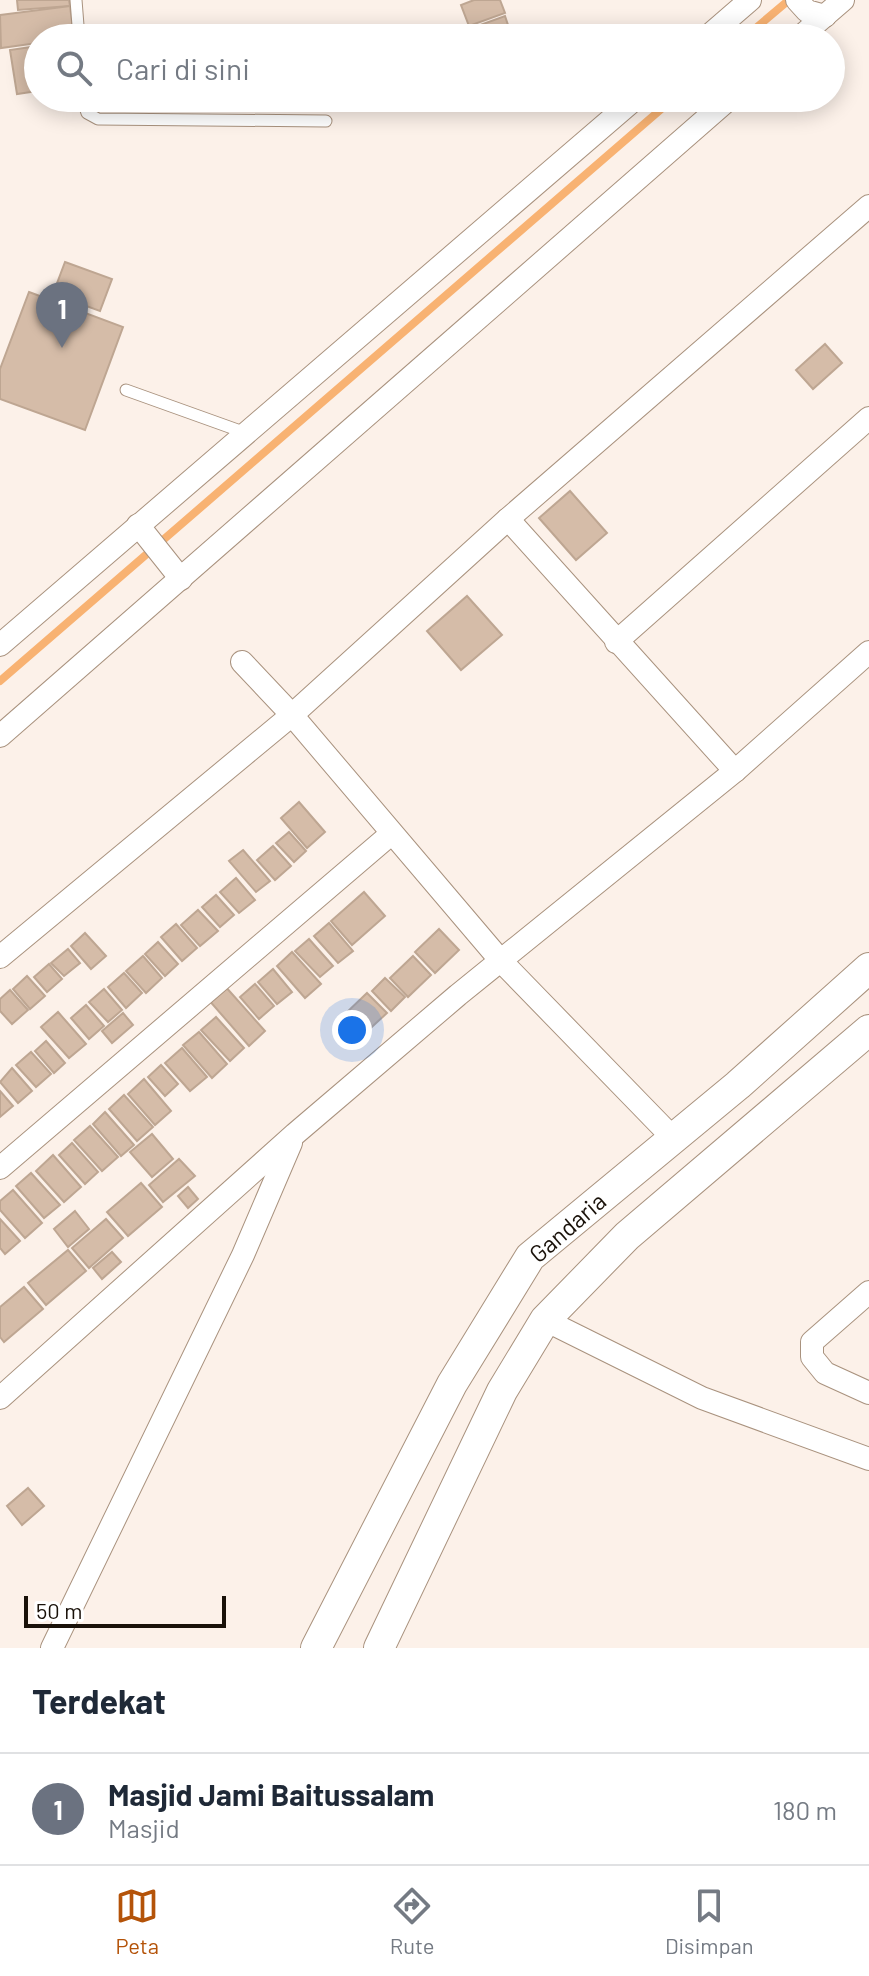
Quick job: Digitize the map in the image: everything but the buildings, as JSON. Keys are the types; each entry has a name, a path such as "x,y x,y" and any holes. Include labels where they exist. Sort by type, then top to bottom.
{"street":[{"path":"722,24 750,0"},
{"path":"810,9 843,0"},
{"path":"0,645 143,531 246,433 620,112"},
{"path":"0,736 174,570 714,112"},
{"path":"0,957 292,715 508,519 869,206"},
{"path":"616,642 869,418"},
{"path":"508,519 735,771"},
{"path":"143,531 174,570"},
{"path":"0,1398 295,1134 735,771 869,652"},
{"path":"242,662 292,715 501,961 673,1138"},
{"path":"0,1168 391,834"},
{"name":"Gandaria","path":"316,1648 452,1384 530,1257 867,975"},
{"name":"Gandaria","path":"379,1648 502,1391 545,1320 627,1236 869,1030"},
{"path":"52,1648 243,1255 295,1134"},
{"path":"869,1292 812,1342 812,1357 825,1373 869,1393"},
{"path":"545,1320 702,1398 869,1459"}],"lane":[{"path":"76,0 78,24"},
{"path":"87,112 98,119 326,121"},
{"path":"126,390 246,433"}],"waterway":[{"path":"761,24 789,0"},
{"path":"0,681 658,112"}],"place":[{"name":"Masjid Jami Baitussalam","path":"62,348"}]}
